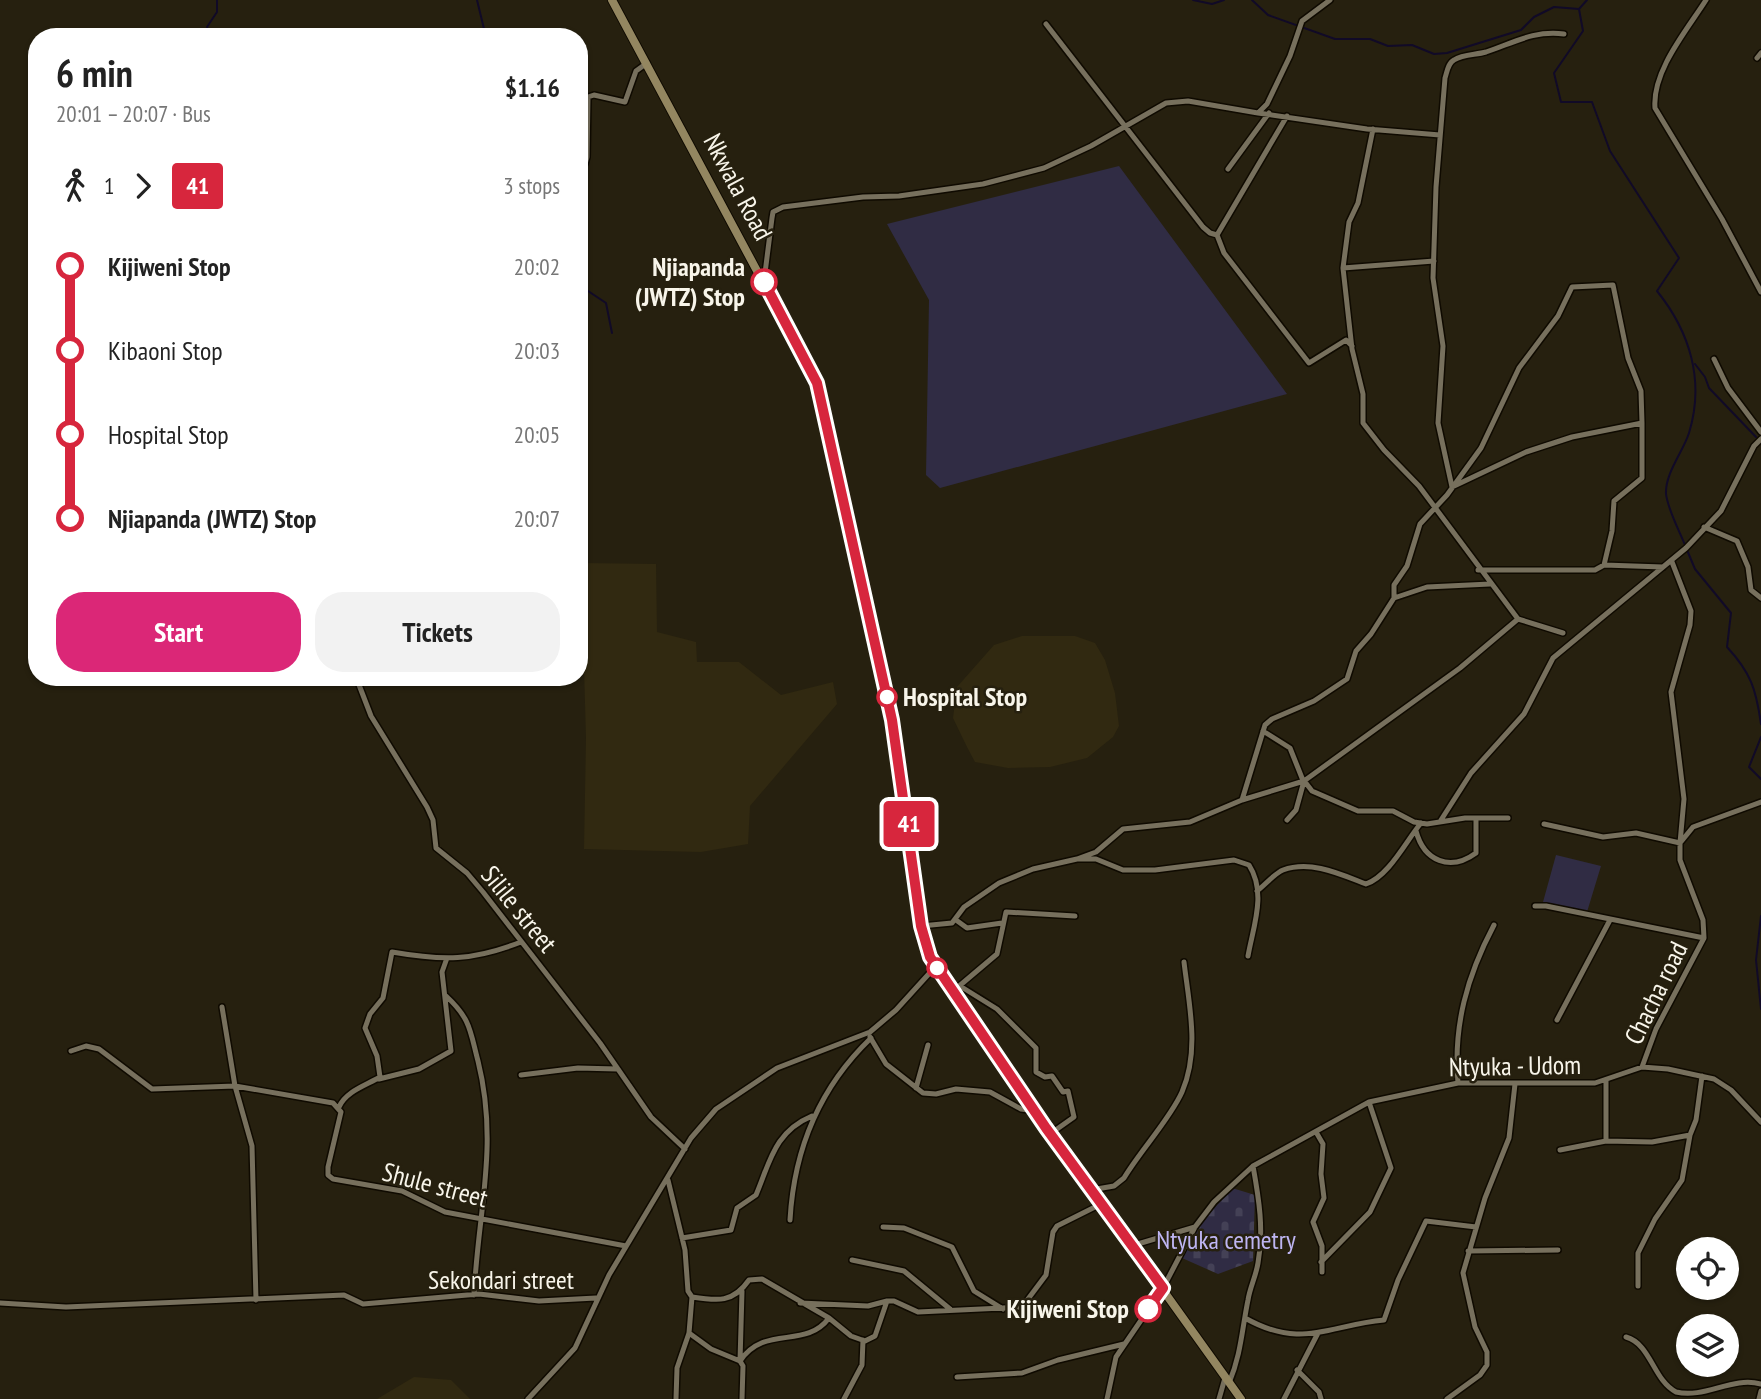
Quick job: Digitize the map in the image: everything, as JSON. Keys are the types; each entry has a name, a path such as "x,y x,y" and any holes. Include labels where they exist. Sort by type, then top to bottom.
{"street":[{"name":"Nkwala Road","path":"612,0 817,383 884,685 908,821 921,926 930,957 956,988 1035,1111 1241,1399"},
{"path":"1258,113 1267,104 1290,56 1302,21 1330,0"},
{"path":"1706,0 1659,80 1654,97 1655,108 1722,219 1761,292"},
{"path":"1046,24 1203,227 1217,234 1224,253 1309,363 1346,340 1352,346"},
{"path":"1452,487 1438,423 1443,346 1434,286 1445,78 1452,60 1484,53 1538,33 1564,34"},
{"path":"588,97 594,95 625,102 636,71 648,63"},
{"path":"764,281 773,212 783,207 983,184 1063,160 1153,109 1177,101 1373,129 1440,135"},
{"path":"1228,169 1269,113"},
{"path":"1217,234 1287,116"},
{"path":"1373,129 1358,204 1349,222 1343,268 1352,346 1363,394 1363,423 1384,450 1419,486 1478,569 1518,619 1563,633"},
{"path":"1343,268 1434,261"},
{"path":"1242,800 1263,731 1272,719 1342,685 1347,679 1356,651 1371,634 1394,598 1394,585 1407,566 1417,530 1481,447 1519,368 1558,316 1572,286 1613,285 1628,358 1641,391 1642,478 1614,501 1612,531 1604,565"},
{"path":"1714,359 1728,388 1761,432"},
{"path":"1452,487 1527,452 1572,437 1642,423"},
{"path":"1441,820 1471,773 1524,714 1553,658 1672,562 1721,511 1754,446 1761,439"},
{"path":"1704,527 1737,541 1748,567 1751,590 1761,598"},
{"name":"Chacha road","path":"1642,1067 1656,1029 1704,938 1703,920 1680,860 1684,799 1671,692 1690,625 1691,611 1672,562"},
{"path":"1478,569 1595,570 1604,565 1664,567"},
{"path":"1394,598 1427,586 1490,584"},
{"path":"921,926 952,923 964,907 999,883 1033,869 1096,852 1123,829 1191,822 1242,800 1304,781 1460,668 1518,619"},
{"name":"Silile street","path":"359,686 371,716 427,807 433,820 436,848 467,873 651,1116 685,1149"},
{"path":"1263,731 1290,748 1304,781 1312,791 1358,811 1393,811 1418,823 1508,818"},
{"path":"1287,820 1296,810 1304,781"},
{"path":"1544,824 1603,838 1636,833 1680,843 1693,827 1761,802"},
{"path":"1416,831 1426,853 1435,861 1453,862 1469,858 1476,852 1476,818"},
{"path":"1257,891 1281,870 1309,867 1327,870 1366,884 1374,881 1416,831 1418,823"},
{"path":"1077,859 1096,859 1123,870 1155,870 1240,860 1252,869 1257,891 1256,925 1248,956"},
{"path":"1535,906 1704,938"},
{"path":"1051,1134 1074,1116 1068,1091 1063,1092 1052,1076 1045,1077 1036,1072 1036,1048 1015,1024 956,988 998,954 1006,912 1075,916"},
{"path":"956,920 967,928 1002,923"},
{"path":"1557,1020 1610,920"},
{"path":"1458,1083 1455,1060 1461,1009 1467,986 1494,925"},
{"path":"379,1079 377,1056 365,1028 370,1014 383,998 392,952 472,958 521,942"},
{"path":"71,1051 86,1046 99,1049 152,1089 234,1086 333,1102 340,1107 342,1100 355,1091 379,1079 419,1069 451,1051 442,972 447,958"},
{"path":"1091,1190 1114,1186 1124,1178 1182,1092 1191,1058 1191,1009 1184,962"},
{"path":"790,1220 794,1174 812,1116 869,1035 936,966"},
{"path":"446,996 460,1008 472,1028 487,1106 488,1164 485,1204 479,1218 474,1295"},
{"path":"222,1007 234,1086 252,1146 256,1300"},
{"path":"869,1035 886,1064 916,1088 929,1094 956,1089 990,1092 1021,1109 1035,1111"},
{"path":"528,1399 575,1348 596,1298 626,1246 685,1149 716,1109 777,1068 869,1035"},
{"path":"916,1088 928,1045"},
{"name":"Ntyuka - Udom","path":"1107,1399 1113,1366 1124,1344 1163,1288 1195,1227 1222,1192 1253,1166 1369,1102 1458,1083 1588,1084 1642,1067 1702,1076 1731,1090 1761,1122"},
{"path":"522,1076 578,1068 617,1069"},
{"path":"1638,1286 1639,1253 1655,1219 1682,1180 1690,1135 1696,1120 1702,1076"},
{"path":"1606,1080 1606,1140"},
{"path":"1447,1399 1480,1376 1487,1365 1488,1352 1475,1327 1464,1278 1468,1251 1509,1138 1515,1084"},
{"path":"1321,1262 1370,1212 1391,1168 1369,1102"},
{"name":"Shule street","path":"340,1107 328,1167 330,1177 365,1187 402,1191 445,1212 626,1246"},
{"path":"682,1238 731,1230 737,1208 756,1195 766,1162 797,1123 812,1116"},
{"path":"1316,1132 1324,1149 1324,1202 1313,1222 1322,1246 1322,1272"},
{"path":"1560,1150 1606,1140 1652,1142 1690,1135"},
{"path":"1219,1399 1240,1355 1239,1345 1244,1335 1261,1239 1253,1166"},
{"path":"668,1180 682,1238 688,1291 692,1297 689,1333 677,1368 676,1399"},
{"path":"799,1303 868,1306 887,1301 897,1302 911,1312 1022,1307 1046,1275 1053,1232 1058,1226 1101,1204"},
{"path":"1245,1318 1269,1331 1318,1333 1348,1328 1359,1322 1384,1320 1398,1280 1426,1222 1476,1227"},
{"path":"883,1227 904,1228 952,1247 974,1291 1003,1309"},
{"path":"1131,1246 1195,1227"},
{"path":"1468,1251 1558,1250"},
{"path":"852,1260 904,1271 950,1310"},
{"path":"742,1399 742,1291 749,1280 756,1278 829,1318 851,1336 863,1340 876,1336 887,1301"},
{"path":"692,1297 724,1299 742,1291"},
{"name":"Sekondari street","path":"0,1303 66,1307 344,1295 363,1304 474,1295 562,1301 596,1298"},
{"path":"740,1361 757,1343 803,1335 829,1318"},
{"path":"689,1333 711,1349 740,1361"},
{"path":"1284,1399 1318,1333"},
{"path":"1626,1337 1637,1342 1662,1378 1671,1388 1682,1394 1707,1394 1747,1382 1761,1384"},
{"path":"844,1399 862,1365 863,1340"},
{"path":"957,1377 1022,1373 1124,1344"},
{"path":"1297,1370 1319,1392 1321,1399"},
{"path":"1759,1399 1761,1391"}],"shaded area":[{"path":"588,563 656,564 657,632 696,642 697,662 739,662 781,695 833,682 837,704 750,806 748,844 701,852 584,849"},
{"path":"1022,636 1075,636 1095,643 1105,660 1115,693 1119,726 1113,737 1087,758 1050,767 1008,768 975,762 967,747 953,718 957,687 994,645"},
{"path":"414,1377 451,1380 470,1399 377,1399"}],"green space":[{"path":"1119,166 1287,394 940,488 926,475 929,300 887,224"},
{"path":"1556,855 1601,866 1587,912 1543,902"},
{"name":"Ntyuka cemetry","path":"1232,1188 1255,1195 1253,1261 1218,1274 1182,1258 1196,1229"}],"waterway":[{"path":"207,28 217,12 217,0"},
{"path":"477,0 484,28"},
{"path":"1193,0 1212,4 1224,0"},
{"path":"1252,0 1268,15 1335,39 1370,39 1388,46 1412,45 1434,54 1447,53 1521,30 1534,17 1554,7 1579,9"},
{"path":"1587,0 1579,9 1583,31 1554,73 1561,102 1592,102 1610,151 1679,258 1657,291 1669,307 1686,340 1695,376 1694,414 1689,433 1666,486 1671,513 1685,545"},
{"path":"588,291 606,303 612,333"},
{"path":"1695,364 1709,388 1756,437"},
{"path":"1687,550 1695,569 1731,613 1727,647 1742,665 1751,682 1761,724"},
{"path":"1761,737 1749,767 1761,779"},
{"path":"1761,916 1756,960 1761,1009"}],"bus line":[{"name":"41","path":"764,282 817,383 892,720 921,926 930,957 1046,1128 1163,1288 1148,1309"}],"place":[{"name":"Njiapanda (JWTZ) Stop","path":"764,282"},
{"name":"Hospital Stop","path":"887,697"},
{"name":"Kijiweni Stop","path":"1148,1309"}]}
